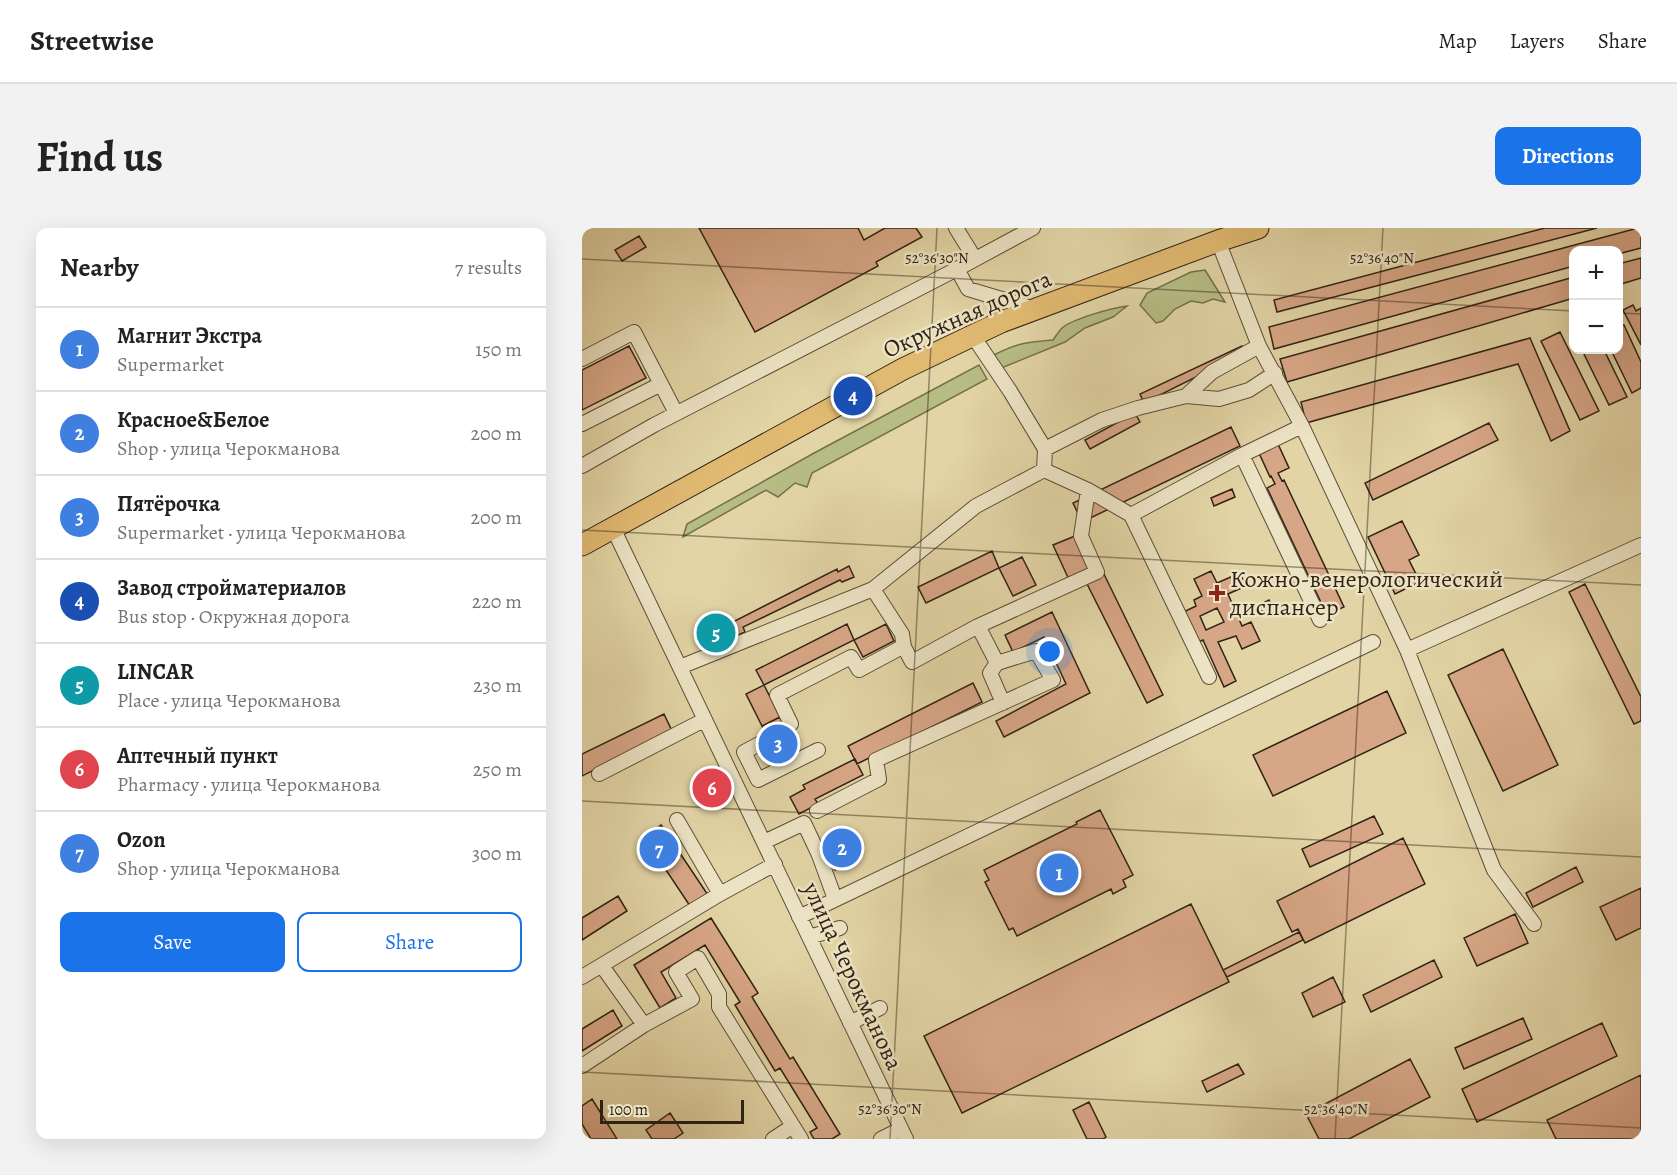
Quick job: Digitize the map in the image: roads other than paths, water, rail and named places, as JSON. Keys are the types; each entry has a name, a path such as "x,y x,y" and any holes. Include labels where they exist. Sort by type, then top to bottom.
{"highway":[{"name":"Окружная дорога","path":"582,545 903,369 973,336 1035,309 1258,228"}],"street":[{"path":"956,228 975,259"},
{"path":"582,466 676,413 1033,228"},
{"path":"1218,241 1259,346 1302,426 1407,650 1494,870 1534,924"},
{"path":"957,269 968,289 1035,309"},
{"path":"582,358 634,332 676,413"},
{"path":"973,336 1045,448 1044,471"},
{"path":"1186,396 1212,372 1259,346"},
{"path":"1045,448 1102,420 1138,408 1186,396 1219,399 1249,390 1275,374"},
{"path":"582,424 661,384"},
{"path":"1131,515 1242,455 1302,426"},
{"path":"1242,455 1320,620"},
{"path":"1044,471 1088,490 1131,515 1209,677"},
{"path":"680,667 873,589 976,506 1044,471"},
{"path":"873,589 902,634 904,646 912,662 978,626 1097,572 1081,536 1088,490"},
{"name":"улица Черокманова","path":"613,528 903,1134"},
{"path":"1407,650 1641,544"},
{"path":"978,626 997,663"},
{"path":"800,917 1373,642"},
{"path":"791,724 777,695 850,657 859,670 904,646"},
{"path":"817,811 879,779 876,760 1003,703 1053,680 1036,651 997,663 990,673 1003,703"},
{"path":"599,774 704,720"},
{"path":"758,780 744,752 763,742"},
{"path":"737,785 758,780 818,750"},
{"path":"677,820 720,894"},
{"path":"764,842 804,823 819,855 835,899"},
{"name":"улица Черокманова","path":"582,977 720,894 775,864"},
{"path":"809,936 840,928"},
{"path":"582,1066 644,1025 692,999 676,972 698,958 719,994 719,1007 801,1139"},
{"path":"602,966 644,1025"},
{"path":"850,1023 880,1008"},
{"path":"773,1139 793,1126"},
{"path":"881,1139 903,1134"}],"place":[{"name":"Завод стройматериалов","path":"853,396"},
{"name":"Кожно-венерологический диспансер","path":"1217,593"},
{"name":"LINCAR","path":"716,633"},
{"name":"Пятёрочка","path":"778,744"},
{"name":"Аптечный пункт","path":"712,788"},
{"name":"Красное&Белое","path":"842,848"},
{"name":"Ozon","path":"659,849"},
{"name":"Магнит Экстра","path":"1059,873"}]}
